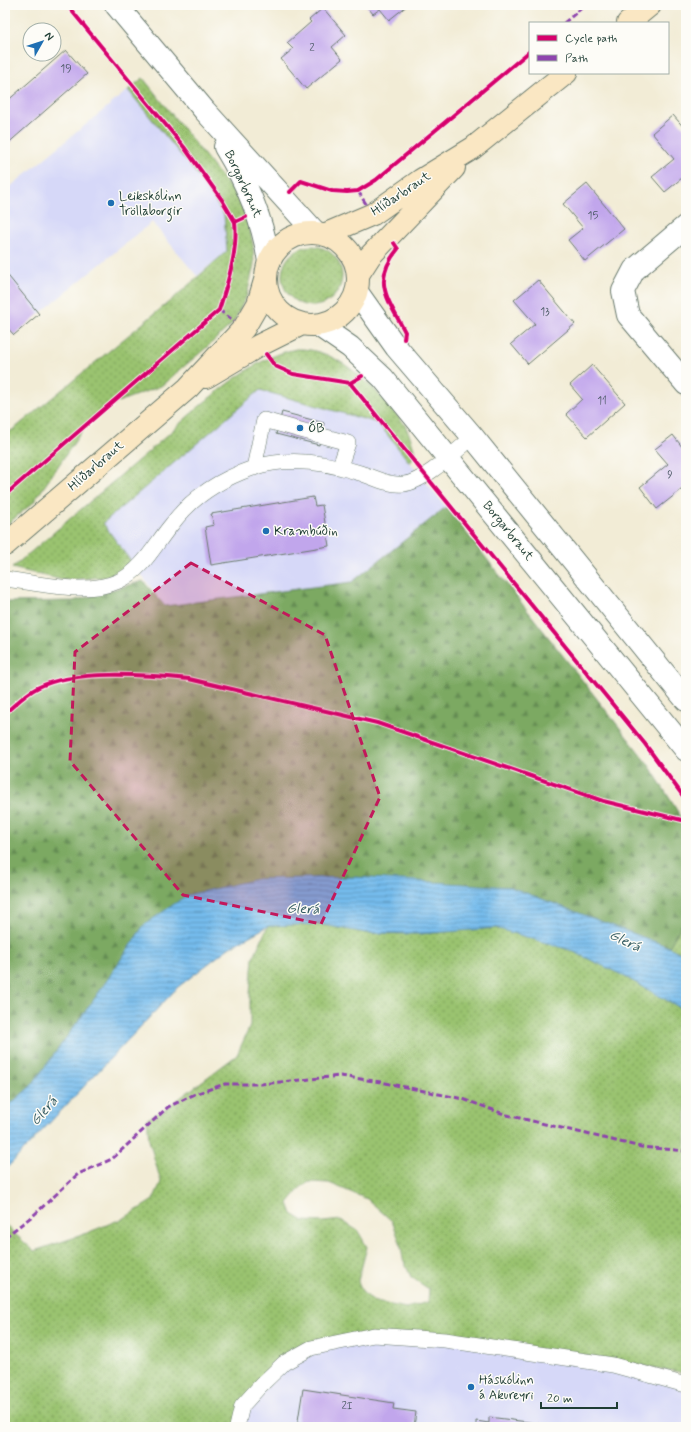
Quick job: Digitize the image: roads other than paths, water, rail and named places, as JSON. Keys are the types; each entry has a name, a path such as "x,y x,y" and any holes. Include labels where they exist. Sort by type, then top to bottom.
{"main road":[{"path":"629,22 650,5"},
{"name":"Hlíðarbraut","path":"320,233 372,214 421,180 473,148 565,74"},
{"name":"Hlíðarbraut","path":"358,282 375,251 473,148"},
{"path":"320,233 338,240 348,249 355,260 358,282 352,304 343,314 331,322 310,325 290,320 276,307 267,290 267,269 276,249 287,240 300,234 320,233"},
{"name":"Hlíðarbraut","path":"5,545 188,388 244,328 258,304 267,269"},
{"name":"Hlíðarbraut","path":"188,388 260,345 310,325"}],"street":[{"name":"Borgarbraut","path":"116,5 205,111 320,233"},
{"name":"Borgarbraut","path":"205,111 237,166 258,213 265,237 267,269"},
{"path":"686,226 634,270 623,291 628,315 686,384"},
{"path":"358,282 396,346 473,437 686,700"},
{"name":"Borgarbraut","path":"310,325 350,347 383,378 686,750"}],"lane":[{"path":"254,468 264,420 348,443 340,466"},
{"path":"5,579 66,588 99,586 119,581 148,559 172,524 189,505 219,483 254,468 275,463 297,461 318,462 340,466 386,482 404,484 425,476 473,437"},
{"path":"238,1427 242,1406 261,1385 284,1364 311,1348 374,1335 445,1340 613,1365 686,1386"}],"water":[{"name":"Glerá","path":"355,877 510,887 669,947 686,956 686,1011 622,975 570,950 496,928 419,934 366,933 319,924 268,926 230,947 178,987 5,1170 5,1109 31,1086 95,998 144,925 187,895 257,879"}],"place":[{"name":"Leikskólinn Tröllaborgir","path":"111,203"},
{"name":"ÓB","path":"300,428"},
{"name":"Krambúðin","path":"266,531"},
{"name":"Háskólinn á Akureyri","path":"471,1387"}]}
